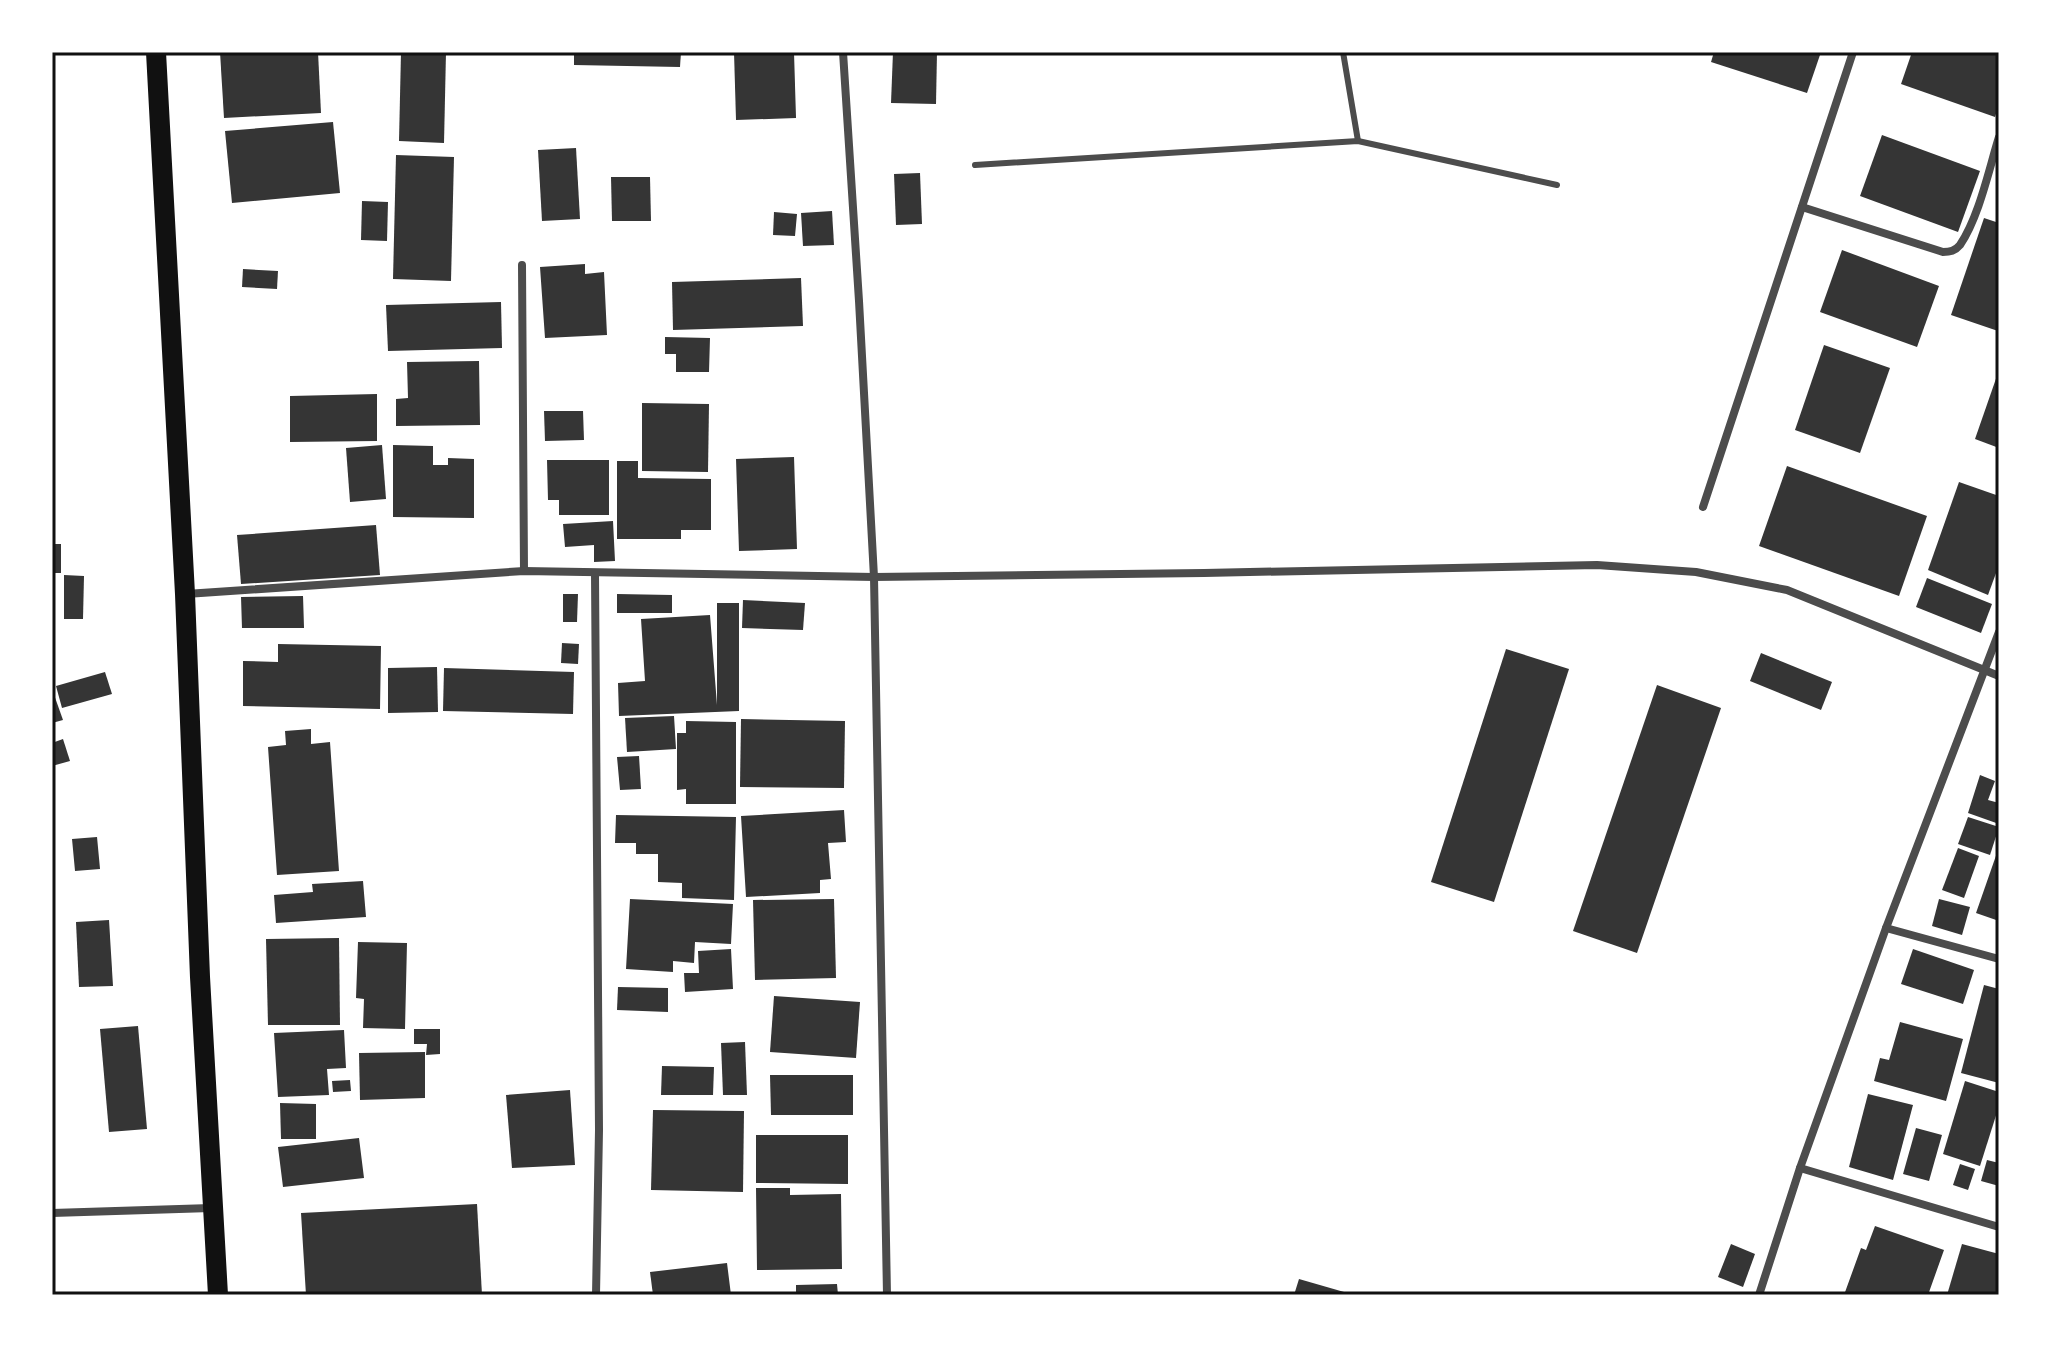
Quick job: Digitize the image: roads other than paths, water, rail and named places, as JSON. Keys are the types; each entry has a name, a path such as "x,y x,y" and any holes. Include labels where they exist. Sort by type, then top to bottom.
{"main road":[{"path":"156,52 218,1295"}],"street":[{"path":"843,52 874,577 887,1295"},
{"path":"1703,507 1853,52"},
{"path":"1802,207 1943,252 1953,251 1960,245 1974,214 1999,137"},
{"path":"522,265 524,571"},
{"path":"185,594 524,571 874,577 1597,565 1696,572 1787,590 1999,676"},
{"path":"595,574 599,1130 596,1295"},
{"path":"1759,1295 1800,1168 1886,928 1999,632"},
{"path":"1886,928 1999,959"},
{"path":"1800,1168 1999,1227"},
{"path":"52,1213 212,1208"}],"lane":[{"path":"1343,52 1358,141"},
{"path":"975,165 1358,141 1557,185"}]}
